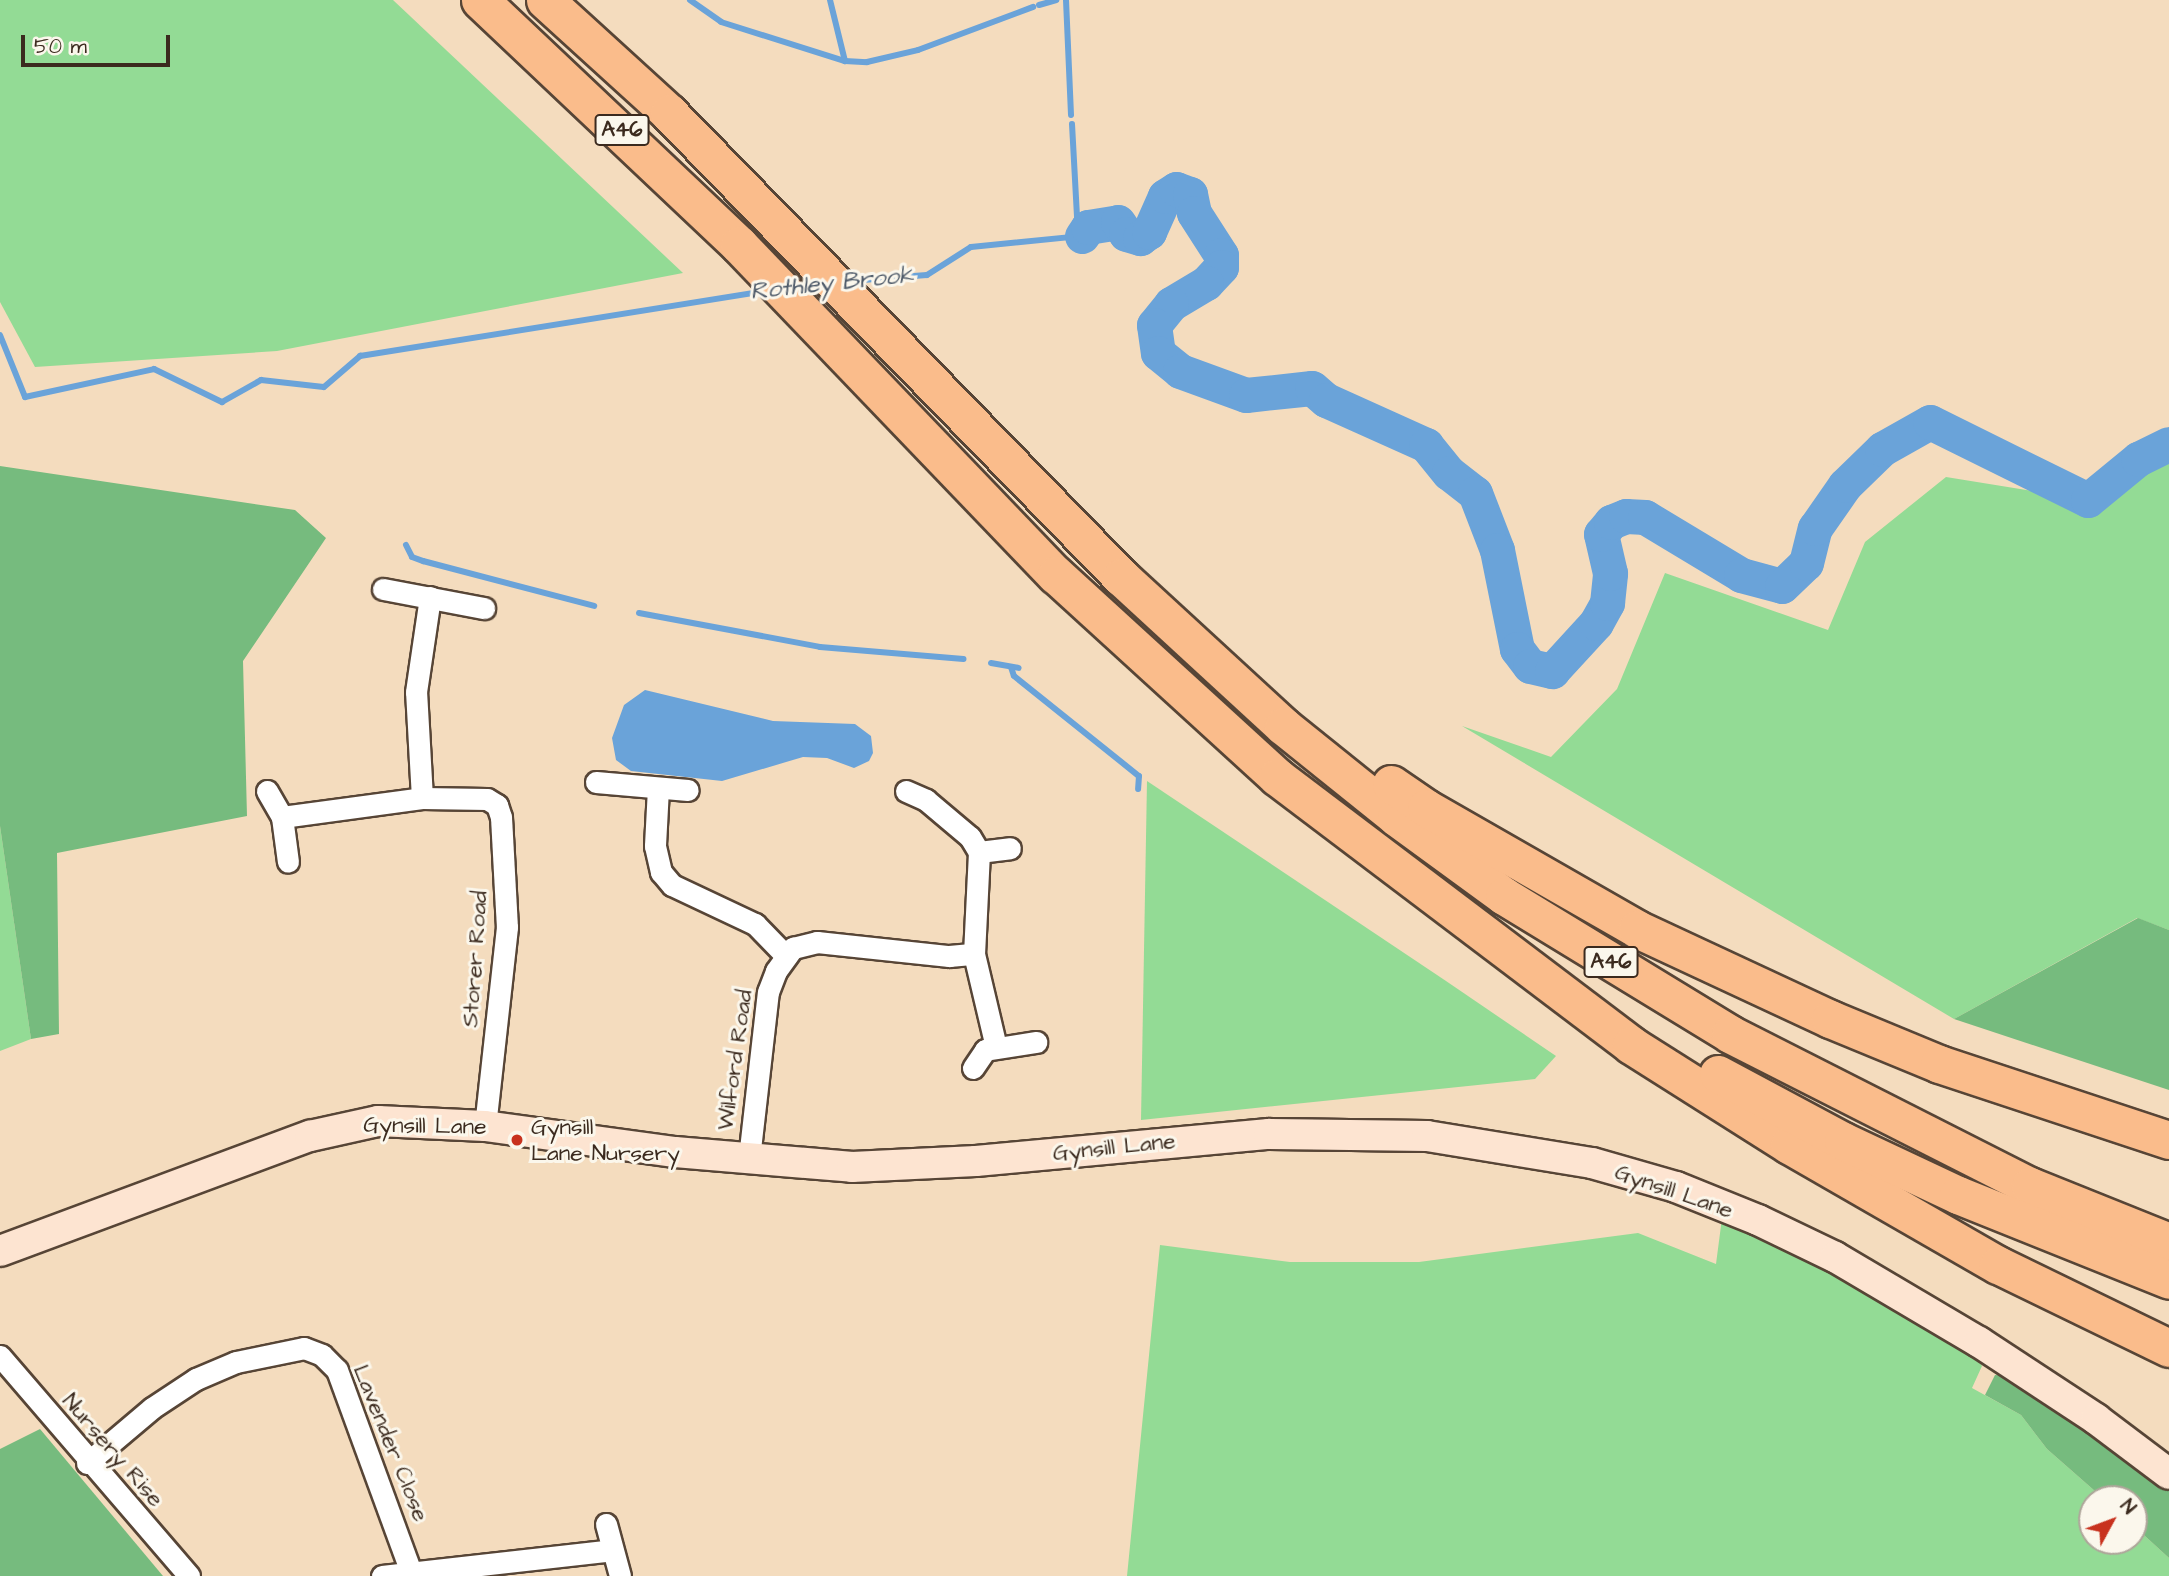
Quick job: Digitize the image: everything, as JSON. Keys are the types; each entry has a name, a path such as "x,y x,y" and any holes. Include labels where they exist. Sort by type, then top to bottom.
{"highway":[{"name":"A46","path":"480,0 759,265 1056,575 1277,777 1631,1045 1788,1145 1998,1265 2169,1348"},
{"name":"A46","path":"545,0 668,113 861,307 1121,577 1283,726 1504,896 1730,1034 1835,1091 2030,1186 2169,1242"},
{"name":"A46","path":"1121,577 1291,712 1426,808 1637,929 1830,1020 1939,1064 2169,1140"},
{"name":"A46","path":"1506,949 1678,1052 1843,1141 1958,1195 2169,1280"}],"street":[{"path":"383,589 484,608"},
{"path":"422,799 416,692 430,597"},
{"path":"596,782 688,790"},
{"path":"658,788 654,846 661,872 671,885 755,924 786,956 793,948 817,942 949,956 974,954"},
{"path":"267,790 282,817 288,862"},
{"path":"906,791 944,814 970,837 979,852 974,954 996,1047"},
{"name":"Storer Road","path":"282,817 422,799 487,799 497,805 502,817 508,927 485,1126"},
{"path":"979,852 1010,848"},
{"name":"Wilford Road","path":"749,1158 768,992 786,956"},
{"path":"973,1068 985,1051 1036,1042"},
{"name":"Gynsill Lane","path":"0,1251 348,1125 410,1120 852,1167 976,1161 1269,1134 1366,1133 1481,1142 1591,1163 1676,1188 1835,1257 1979,1342 2096,1419 2169,1474"},
{"name":"Lavender Close","path":"87,1463 196,1379 236,1362 304,1348 322,1355 337,1370 410,1570"},
{"name":"Nursery Rise","path":"0,1356 87,1463 189,1576"},
{"path":"606,1524 620,1576"},
{"path":"383,1576 410,1570 612,1550"}],"green space":[{"path":"0,0 393,0 683,273 277,351 35,367 0,302"},
{"path":"2169,444 2169,930 2137,918 1954,1019 1462,726 1551,757 1617,689 1665,573 1828,630 1865,542 1946,477 2088,500"},
{"path":"0,466 295,510 326,538 243,661 247,816 57,853 59,1034 31,1039 0,826"},
{"path":"1147,781 1556,1056 1535,1079 1141,1120"},
{"path":"0,826 31,1039 0,1051"},
{"path":"2138,918 2169,930 2169,1090 1954,1019"},
{"path":"1722,1218 1782,1244 1974,1351 1982,1366 1972,1388 2021,1415 2047,1449 2088,1485 2078,1485 2078,1555 2148,1555 2148,1539 2169,1558 2169,1576 1127,1576 1160,1245 1290,1262 1419,1262 1638,1233 1716,1264"},
{"path":"1995,1375 2011,1376 2169,1491 2169,1558 2148,1539 2148,1485 2088,1485 2047,1449 2021,1415 1985,1395"},
{"path":"40,1429 163,1576 0,1576 0,1449"}],"water":[{"path":"645,690 773,721 855,724 871,736 873,753 869,761 854,768 827,758 803,757 722,781 631,771 616,760 612,738 624,705"}],"waterway":[{"path":"690,0 721,22 845,61 867,62 918,50 1033,7"},
{"path":"830,0 845,61"},
{"path":"1039,5 1056,0"},
{"path":"1066,0 1071,115"},
{"path":"1072,124 1078,236"},
{"name":"Rothley Brook","path":"1082,236 1088,227 1118,222 1126,234 1140,238 1149,232 1165,196 1176,189 1190,194 1194,213 1221,255 1221,267 1206,283 1171,304 1154,325 1158,353 1180,371 1246,395 1312,388 1326,400 1426,445 1449,473 1475,493 1497,550 1517,649 1530,666 1552,671 1596,623 1607,603 1610,573 1601,534 1611,522 1626,516 1645,517 1741,575 1782,586 1806,563 1815,528 1845,485 1882,449 1930,422 2088,500 2138,459 2169,444"},
{"name":"Rothley Brook","path":"850,281 927,275 971,247 1082,236"},
{"name":"Rothley Brook","path":"0,335 25,397 154,369 222,402 261,380 324,387 360,356 767,291"},
{"path":"406,545 412,557 423,561 594,606"},
{"path":"639,613 820,647 964,659"},
{"path":"991,663 1019,668"},
{"path":"1011,667 1014,676 1139,776 1138,789"}],"place":[{"name":"Gynsill Lane Nursery","path":"517,1140"}]}
